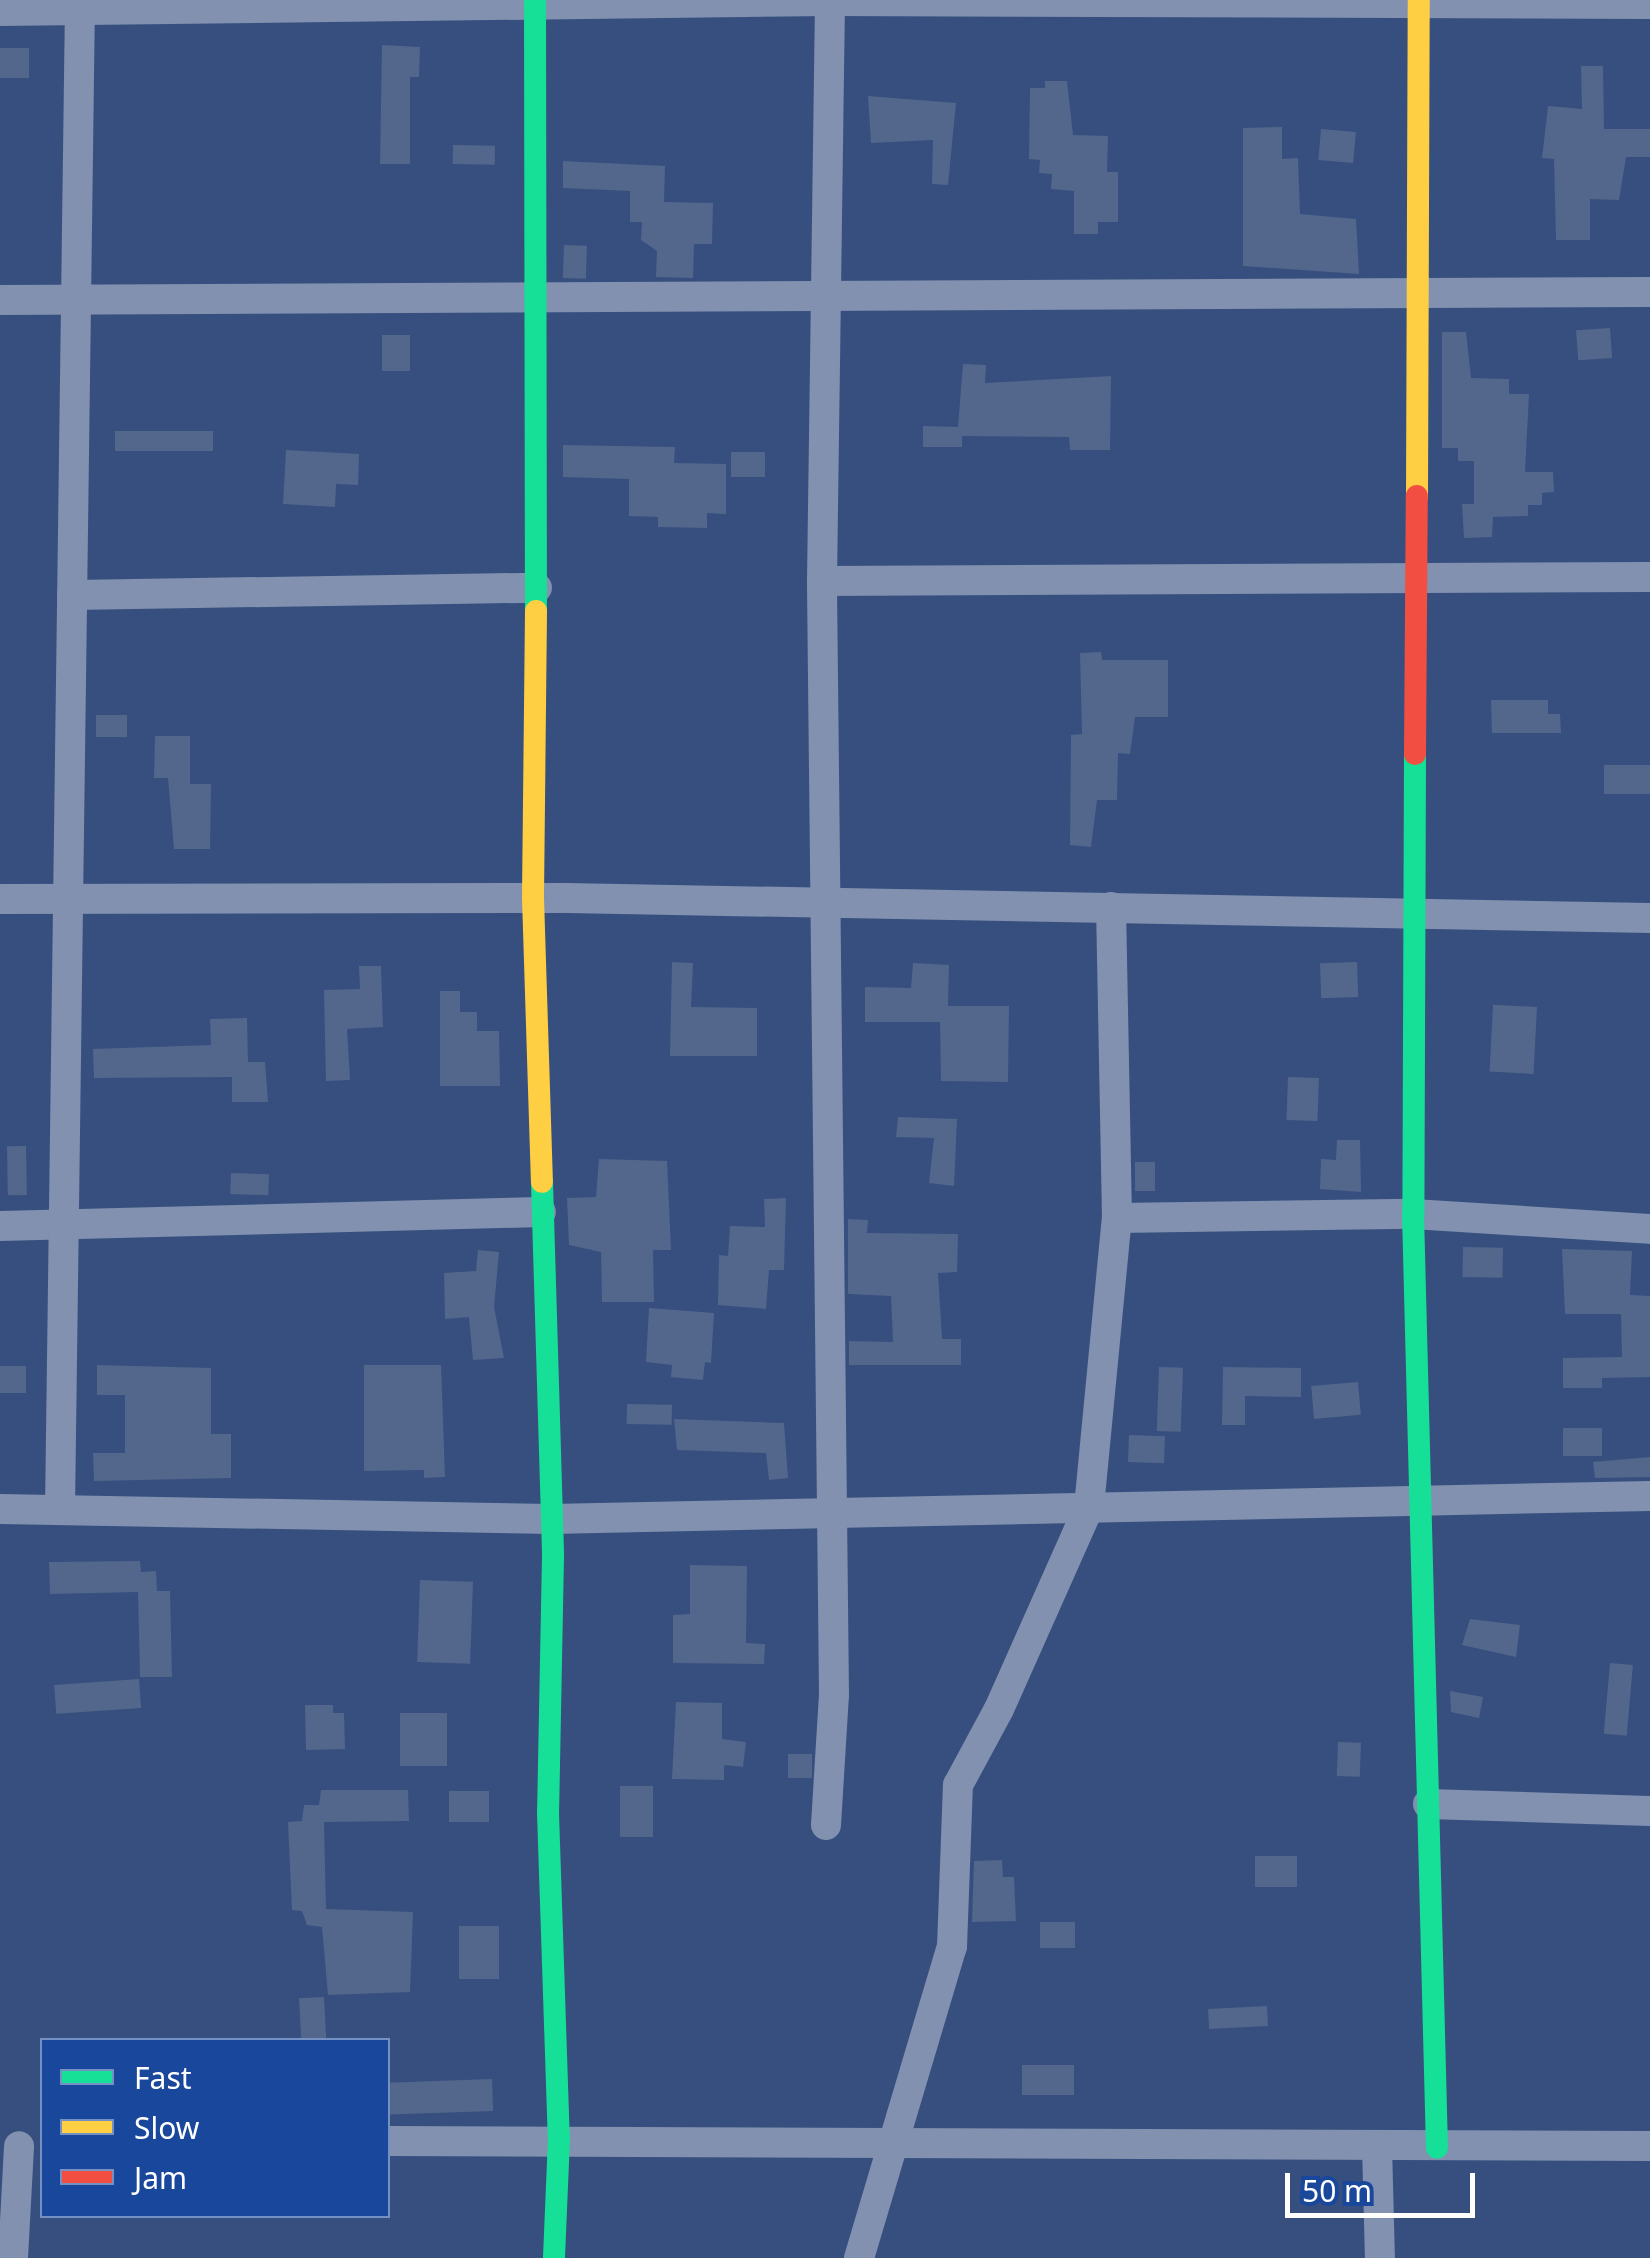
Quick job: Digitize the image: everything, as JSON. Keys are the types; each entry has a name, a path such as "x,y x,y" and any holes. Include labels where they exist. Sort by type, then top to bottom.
{"street":[{"path":"1419,0 1412,1214 1438,2148"},
{"path":"0,11 80,6 535,2 1419,0 1650,4"},
{"path":"826,1825 834,1695 822,581 830,1"},
{"path":"535,2 540,302 533,898 551,1519 548,1813 559,2138 554,2258"},
{"path":"60,1510 80,6"},
{"path":"0,300 540,302 823,296 1650,292"},
{"path":"822,581 1650,576"},
{"path":"72,595 537,588"},
{"path":"0,899 533,898 1650,918"},
{"path":"859,2258 891,2138 952,1947 958,1785 1007,1693 1089,1507 1117,1218 1111,907"},
{"path":"0,1226 541,1212"},
{"path":"1117,1218 1412,1214 1650,1230"},
{"path":"0,1510 551,1519 1650,1496"},
{"path":"1428,1804 1650,1811"},
{"path":"390,2141 891,2138 1438,2148 1650,2146"},
{"path":"13,2258 20,2146"},
{"path":"1378,2146 1380,2258"}],"building":[{"path":"382,45 420,47 419,77 410,77 410,164 380,164"},
{"path":"0,48 29,48 29,78 0,78"},
{"path":"1581,66 1603,66 1604,129 1650,129 1650,157 1626,157 1619,200 1590,199 1590,240 1556,240 1554,159 1542,158 1548,106 1582,109"},
{"path":"1045,81 1067,81 1073,135 1108,136 1107,172 1118,172 1118,222 1098,222 1098,234 1074,234 1074,191 1051,189 1052,174 1039,173 1040,160 1029,159 1030,88 1045,88"},
{"path":"868,96 956,103 948,185 932,184 933,140 871,143"},
{"path":"1282,127 1282,159 1298,158 1300,214 1356,219 1359,274 1243,266 1243,128"},
{"path":"1321,129 1356,132 1353,163 1318,160"},
{"path":"453,145 495,146 495,165 453,164"},
{"path":"563,161 665,166 664,202 713,203 712,244 694,244 693,278 656,277 657,251 641,240 642,222 630,222 630,191 563,188"},
{"path":"564,245 587,246 586,279 563,278"},
{"path":"1610,328 1612,358 1578,360 1576,330"},
{"path":"1442,332 1466,332 1471,378 1509,379 1509,394 1529,394 1525,472 1553,472 1554,492 1542,493 1542,505 1528,505 1528,516 1493,517 1492,537 1464,538 1462,504 1474,504 1474,461 1458,461 1458,448 1442,448"},
{"path":"382,335 410,335 410,371 382,371"},
{"path":"963,364 986,365 985,383 1111,376 1110,450 1070,450 1069,437 962,436 962,447 923,447 923,426 958,427"},
{"path":"115,431 213,431 213,451 115,451"},
{"path":"563,445 675,447 674,463 726,464 726,514 707,513 707,528 658,527 658,517 629,516 629,479 563,477"},
{"path":"286,450 359,454 358,485 336,484 335,507 283,504"},
{"path":"731,452 765,452 765,477 731,477"},
{"path":"1101,652 1102,660 1168,660 1168,717 1135,717 1130,754 1118,753 1117,800 1097,800 1091,847 1070,845 1071,735 1082,734 1080,653"},
{"path":"1491,700 1548,700 1548,714 1560,714 1561,733 1492,733"},
{"path":"96,715 127,715 127,737 96,737"},
{"path":"155,736 190,736 190,784 211,784 210,849 174,849 168,778 154,778"},
{"path":"1604,765 1650,765 1650,794 1604,794"},
{"path":"672,962 693,963 691,1007 757,1008 757,1056 670,1056"},
{"path":"1357,962 1358,997 1321,998 1320,963"},
{"path":"913,963 949,965 948,1006 1009,1006 1008,1082 941,1081 940,1022 865,1022 865,987 911,988"},
{"path":"359,966 381,966 383,1027 347,1029 350,1080 326,1081 324,990 360,989"},
{"path":"440,991 460,991 460,1012 477,1012 477,1031 499,1031 500,1086 440,1086"},
{"path":"1493,1005 1537,1007 1533,1074 1490,1072"},
{"path":"247,1018 248,1062 265,1062 268,1102 232,1102 232,1077 94,1078 93,1049 211,1045 210,1019"},
{"path":"1288,1077 1319,1078 1317,1121 1286,1120"},
{"path":"898,1117 957,1119 954,1186 929,1183 934,1138 896,1137"},
{"path":"1337,1140 1360,1140 1361,1192 1320,1189 1321,1159 1336,1160"},
{"path":"7,1146 26,1146 27,1195 8,1195"},
{"path":"599,1159 667,1161 671,1250 653,1250 654,1302 602,1302 601,1252 569,1245 567,1198 596,1197"},
{"path":"1135,1162 1155,1162 1155,1191 1135,1191"},
{"path":"231,1173 269,1174 268,1195 230,1194"},
{"path":"786,1198 784,1270 769,1270 766,1309 718,1305 719,1255 728,1256 730,1226 765,1227 764,1199"},
{"path":"848,1219 868,1220 867,1233 958,1234 957,1272 938,1273 942,1339 961,1339 961,1365 849,1365 849,1341 893,1342 891,1296 848,1294"},
{"path":"1463,1247 1503,1248 1502,1278 1462,1277"},
{"path":"1562,1249 1632,1251 1630,1295 1650,1296 1650,1377 1602,1378 1602,1388 1563,1388 1563,1358 1622,1357 1621,1314 1565,1314"},
{"path":"478,1250 499,1252 494,1307 504,1358 473,1360 469,1317 445,1319 444,1273 476,1271"},
{"path":"649,1308 714,1313 711,1363 705,1362 703,1380 671,1377 672,1365 646,1362"},
{"path":"97,1365 211,1368 211,1434 231,1434 231,1478 94,1481 93,1453 125,1453 125,1395 97,1395"},
{"path":"364,1365 441,1365 445,1477 424,1478 424,1470 364,1471"},
{"path":"0,1366 26,1366 26,1393 0,1393"},
{"path":"1159,1367 1183,1368 1181,1432 1157,1431"},
{"path":"1223,1367 1301,1368 1301,1397 1245,1396 1245,1425 1222,1425"},
{"path":"1358,1382 1361,1415 1314,1419 1311,1386"},
{"path":"627,1404 672,1405 672,1425 627,1424"},
{"path":"674,1419 784,1423 788,1478 769,1480 766,1453 677,1450"},
{"path":"1563,1428 1602,1428 1602,1456 1563,1456"},
{"path":"1129,1435 1165,1436 1164,1463 1128,1462"},
{"path":"1650,1457 1650,1477 1595,1478 1593,1462"},
{"path":"140,1561 141,1572 156,1571 157,1591 170,1591 172,1677 140,1677 138,1592 50,1594 49,1562"},
{"path":"690,1565 747,1566 746,1643 765,1644 764,1664 673,1663 673,1615 690,1614"},
{"path":"420,1580 473,1582 470,1664 417,1662"},
{"path":"1470,1619 1520,1625 1516,1657 1462,1645"},
{"path":"1610,1663 1633,1665 1627,1736 1604,1734"},
{"path":"139,1679 141,1708 56,1714 54,1685"},
{"path":"1450,1691 1483,1697 1479,1718 1451,1712"},
{"path":"676,1702 722,1703 722,1739 746,1742 743,1767 724,1765 724,1780 672,1779"},
{"path":"305,1705 333,1705 333,1713 344,1713 345,1749 306,1750"},
{"path":"400,1713 447,1713 447,1766 400,1766"},
{"path":"1338,1742 1361,1743 1360,1777 1337,1776"},
{"path":"788,1754 812,1754 812,1778 788,1778"},
{"path":"620,1786 653,1786 653,1837 620,1837"},
{"path":"321,1790 408,1790 409,1821 324,1822 326,1909 413,1912 410,1992 328,1995 322,1927 307,1925 302,1911 292,1910 288,1822 302,1821 304,1805 319,1805"},
{"path":"449,1791 489,1791 489,1822 449,1822"},
{"path":"1255,1856 1297,1856 1297,1887 1255,1887"},
{"path":"1002,1860 1003,1877 1014,1877 1016,1921 972,1922 974,1861"},
{"path":"1040,1922 1075,1922 1075,1948 1040,1948"},
{"path":"459,1926 499,1926 499,1979 459,1979"},
{"path":"324,1997 326,2038 301,2038 299,1998"},
{"path":"1267,2006 1268,2026 1209,2029 1208,2009"},
{"path":"1022,2065 1074,2065 1074,2095 1022,2095"},
{"path":"492,2079 493,2111 390,2115 390,2083"}],"traffic: fast":[{"path":"535,0 536,611"},
{"path":"1415,754 1413,1214 1437,2148"},
{"path":"542,1182 553,1556 548,1813 559,2138 554,2258"}],"traffic: slow":[{"path":"1417,496 1419,0"},
{"path":"536,611 533,898 542,1182"}],"traffic: jam":[{"path":"1415,754 1417,496"}]}
